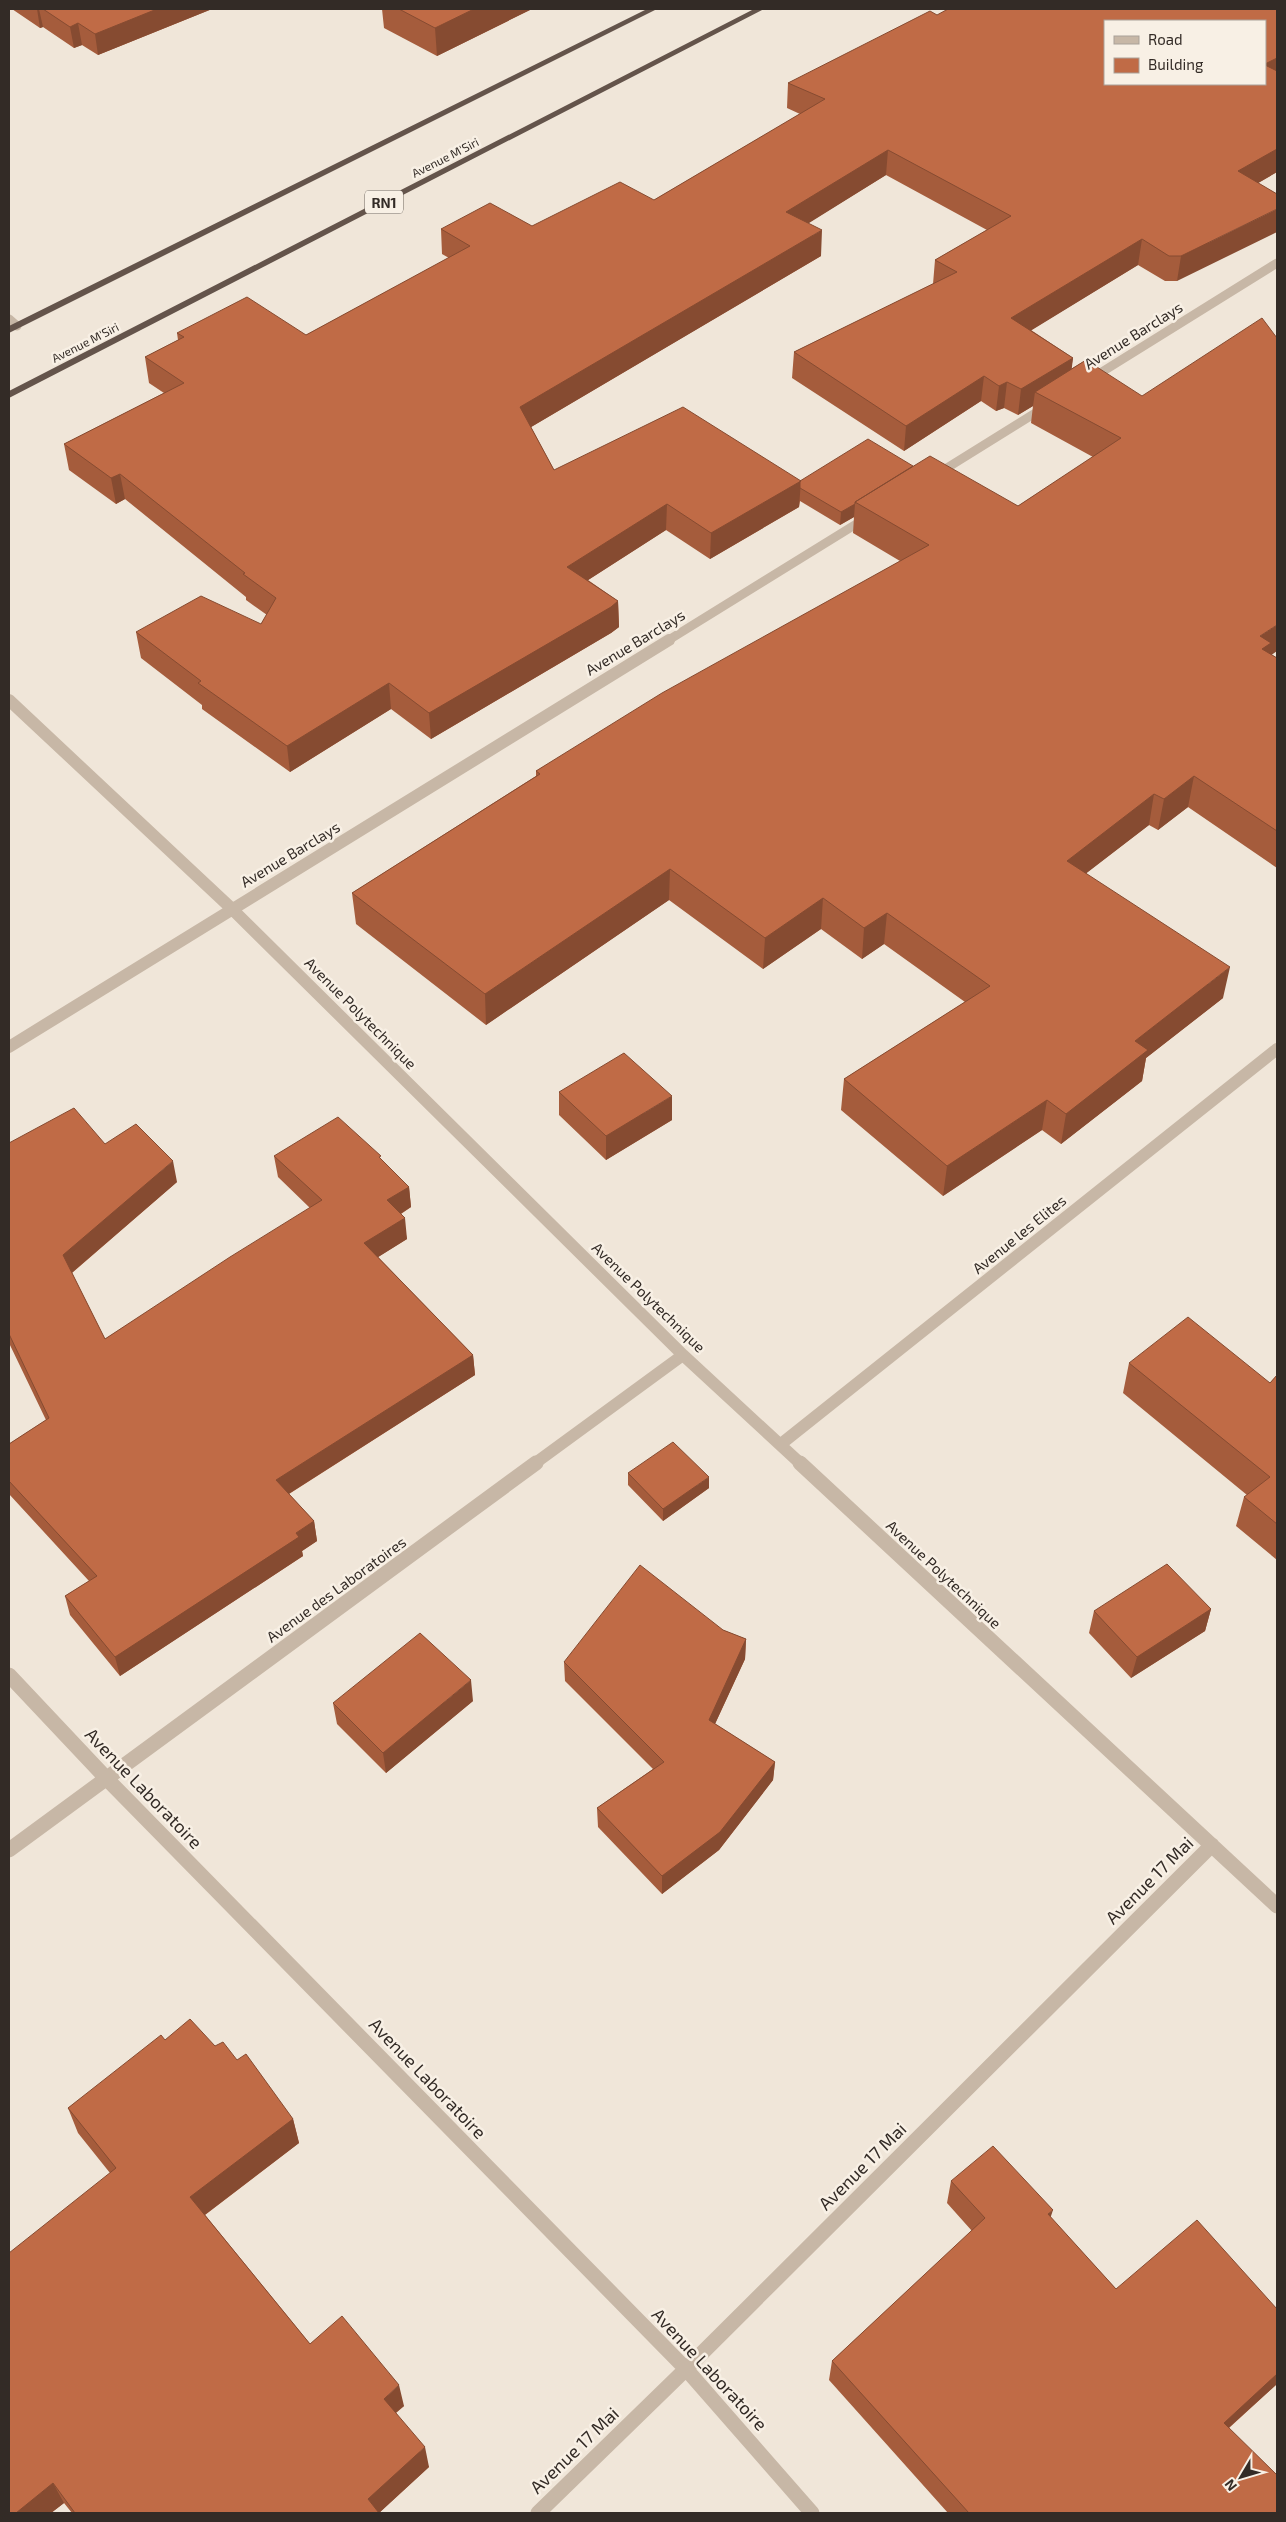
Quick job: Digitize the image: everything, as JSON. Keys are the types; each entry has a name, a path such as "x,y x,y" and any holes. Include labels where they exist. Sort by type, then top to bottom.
{"highway":[{"path":"13,328 654,9"},
{"name":"Avenue M'Siri","path":"9,395 760,9"}],"street":[{"name":"Avenue Barclays","path":"1083,384 1277,263"},
{"path":"9,319 13,328"},
{"path":"923,483 1058,399"},
{"name":"Avenue Barclays","path":"9,1047 231,908 872,515"},
{"name":"Avenue Polytechnique","path":"9,700 231,908 683,1355 1277,1906"},
{"name":"Avenue les Elites","path":"781,1444 1277,1049"},
{"name":"Avenue des Laboratoires","path":"9,1850 683,1355"},
{"name":"Avenue Laboratoire","path":"9,1675 106,1778 686,2369 812,2513"},
{"name":"Avenue 17 Mai","path":"538,2513 686,2369 1212,1845"}],"building":[{"path":"43,9 157,9 95,34 78,23 70,27"},
{"path":"399,9 474,9 435,28"},
{"path":"948,9 1277,9 1277,58 1266,64 1266,20 1104,20 1104,85 1266,85 1266,66 1277,71 1277,149 1238,171 1277,194 1277,209 1181,256 1169,256 1142,239 1011,318 1073,358 1021,389 1007,382 999,386 984,376 906,426 794,352 957,272 935,260 1011,216 888,150 786,212 822,230 520,407 554,470 683,407 801,481 711,533 667,504 567,567 618,601 611,607 429,713 389,683 287,746 198,683 201,681 136,632 201,596 261,624 276,598 243,574 245,573 120,474 111,478 64,444 184,383 145,357 184,337 177,333 247,297 306,335 470,246 441,229 490,203 532,226 620,182 654,200 825,99 788,83 930,11 937,15"},
{"path":"1262,318 1277,338 1277,625 1260,636 1271,643 1262,649 1277,658 1277,831 1194,776 1164,799 1154,794 1067,861 1230,967 1135,1041 1148,1050 1066,1114 1047,1100 947,1166 844,1079 990,986 887,913 864,928 823,898 765,938 670,869 485,994 352,893 540,774 536,771 662,693 929,545 855,502 930,456 1018,506 1121,438 1035,392 1086,360 1142,396"},
{"path":"868,439 913,466 841,512 800,488 800,481"},
{"path":"624,1053 672,1096 606,1136 559,1092"},
{"path":"74,1108 105,1144 136,1124 173,1161 63,1255 105,1339 230,1257 322,1200 274,1156 338,1117 381,1156 379,1157 409,1187 387,1200 405,1218 364,1243 473,1355 276,1480 314,1521 296,1533 299,1537 115,1657 65,1596 97,1576 9,1481 9,1444 49,1418 9,1334 9,1143"},
{"path":"1188,1317 1270,1383 1277,1375 1277,1524 1244,1497 1270,1477 1129,1363"},
{"path":"673,1442 709,1477 663,1509 628,1473"},
{"path":"1167,1564 1211,1609 1137,1657 1094,1611"},
{"path":"640,1565 723,1630 746,1639 709,1720 775,1762 720,1832 662,1876 597,1808 664,1762 564,1662"},
{"path":"420,1633 471,1680 383,1753 333,1703"},
{"path":"190,2019 215,2046 223,2042 237,2060 246,2054 293,2119 190,2197 310,2344 342,2316 399,2385 384,2399 425,2447 368,2499 379,2513 75,2513 53,2483 16,2513 9,2513 9,2253 116,2168 68,2108 161,2035 165,2040"},
{"path":"993,2146 1053,2210 1048,2214 1116,2289 1197,2220 1277,2309 1277,2374 1224,2423 1277,2475 1277,2513 969,2513 832,2361 985,2218 951,2181"}]}
